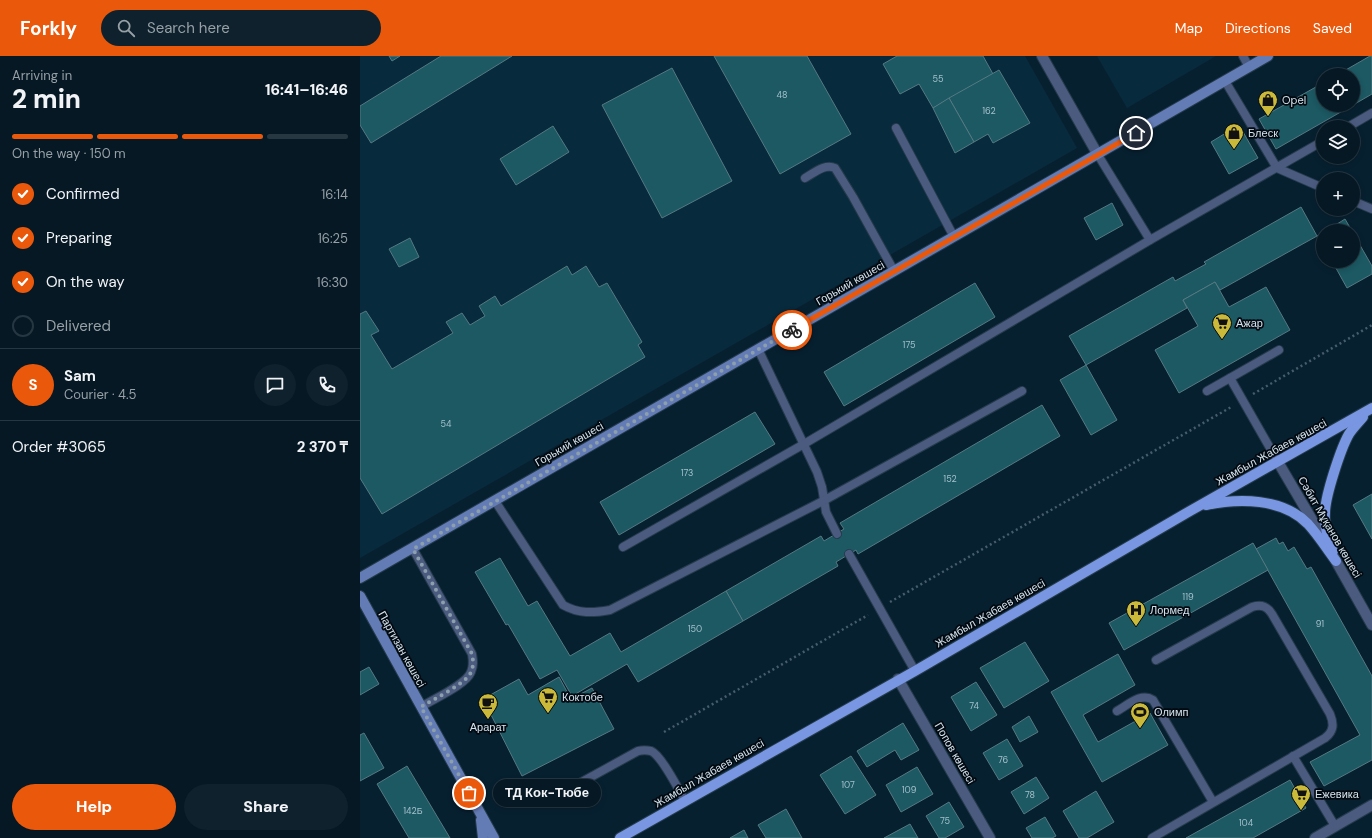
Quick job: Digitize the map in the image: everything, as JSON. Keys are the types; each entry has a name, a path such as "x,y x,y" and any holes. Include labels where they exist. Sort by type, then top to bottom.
{"main road":[{"name":"Горький көшесі","path":"360,578 413,549 1268,56"},
{"name":"Жамбыл Жабаев көшесі","path":"620,838 898,679 915,671 1190,511 1371,409"},
{"path":"1336,561 1325,526 1327,498 1344,445 1355,426 1371,409"},
{"path":"1190,511 1204,506 1231,501 1258,502 1274,505 1293,513 1308,524 1336,561"},
{"name":"Партизан көшесі","path":"360,596 494,838"},
{"path":"476,805 482,824 483,838"}],"street":[{"path":"1042,56 1098,155"},
{"name":"Сәбит Мұқанов көшесі","path":"1278,462 1372,625"},
{"name":"Попов көшесі","path":"898,679 990,838"},
{"path":"1315,838 1372,805"}],"lane":[{"path":"1243,56 1249,67"},
{"path":"1225,81 1278,168 1316,185"},
{"path":"1360,120 1372,113"},
{"path":"896,128 954,237"},
{"path":"623,547 804,444 1150,240 1316,145"},
{"path":"1098,155 1150,240"},
{"path":"805,178 827,166 835,168 853,197 894,271"},
{"path":"1360,204 1372,209"},
{"path":"758,349 817,472 822,487 823,501 830,522 837,534"},
{"path":"1207,391 1279,350"},
{"path":"1230,378 1278,462"},
{"path":"494,501 563,605 572,610 583,612 610,610 823,501 1022,391"},
{"path":"413,549 472,654 474,663 471,673 466,681 421,707"},
{"path":"849,554 915,671"},
{"path":"1152,838 1330,734 1333,728 1333,722 1268,608 1264,606 1252,607 1156,660"},
{"path":"1117,711 1143,697 1148,697 1153,700 1213,802"},
{"path":"560,794 638,751 645,750 651,751 661,760 685,801"},
{"path":"1293,756 1335,826"}],"path":[{"path":"664,732 1372,325"}],"shaded area":[{"path":"360,56 1025,56 1077,148 360,558"},
{"path":"1097,56 1216,56 1127,108"}],"building":[{"path":"389,56 400,56 392,61"},
{"path":"441,56 512,56 371,143 360,125 360,106"},
{"path":"714,56 807,56 851,134 780,174"},
{"path":"897,56 983,56 993,74 933,108 919,84 900,94 883,64"},
{"path":"1372,56 1372,94 1360,101 1360,68 1349,68"},
{"path":"672,68 732,181 662,218 602,105"},
{"path":"999,70 1030,123 993,143 988,134 974,142 949,98"},
{"path":"1316,87 1316,112 1341,112 1327,120 1316,120 1316,126 1276,149 1259,119"},
{"path":"949,98 974,142 955,153 933,108"},
{"name":"Блеск","path":"1239,125 1258,158 1229,174 1211,142"},
{"path":"553,126 569,152 516,185 500,159"},
{"path":"1112,203 1123,225 1096,240 1084,218"},
{"path":"1301,207 1316,234 1316,237 1220,290 1215,282 1183,300 1187,308 1086,365 1069,336 1173,277 1175,281 1206,264 1204,262"},
{"path":"1345,219 1348,224 1337,224"},
{"path":"410,238 419,257 399,267 389,249"},
{"path":"1360,245 1372,266 1372,274 1347,288 1336,268 1360,268"},
{"path":"567,266 572,275 586,266 599,287 607,283 642,342 638,345 645,357 382,514 360,478 360,314 366,311 379,331 371,335 392,369 453,333 446,322 462,313 470,325 485,316 479,306 495,296 501,306"},
{"name":"Ажар","path":"1215,282 1229,307 1266,287 1290,330 1179,393 1155,350 1198,326 1183,300"},
{"path":"975,283 995,317 844,406 824,372"},
{"path":"1086,365 1117,420 1091,435 1060,380"},
{"path":"1042,405 1060,436 858,554 856,550 836,562 838,566 743,621 726,591 821,536 824,541 844,529 840,523"},
{"path":"755,412 775,444 619,535 600,502"},
{"path":"1372,494 1372,539 1353,505"},
{"path":"1276,538 1279,544 1283,542 1288,551 1294,547 1307,569 1311,567 1372,676 1372,760 1324,786 1310,762 1360,735 1256,549"},
{"path":"1253,543 1268,570 1124,650 1109,623"},
{"path":"500,558 528,606 537,601 570,656 610,633 621,652 726,591 743,621 638,682 627,664 572,696 557,670 540,679 508,624 506,625 475,572"},
{"path":"1025,642 1049,681 1004,708 980,668"},
{"name":"Олимп","path":"1118,654 1135,685 1083,715 1098,742 1150,713 1168,745 1102,782 1051,692"},
{"path":"369,667 379,684 360,695 360,672"},
{"name":"Коктобе","path":"559,677 571,699 592,688 614,729 522,776 483,699 519,679 528,695"},
{"path":"976,682 997,715 971,731 951,697"},
{"path":"1029,716 1038,732 1020,742 1012,727"},
{"path":"903,723 919,750 901,760 895,750 867,767 857,751"},
{"path":"364,733 384,768 360,781 360,735"},
{"path":"1007,739 1023,766 999,780 983,753"},
{"path":"851,756 876,795 845,814 820,775"},
{"path":"407,766 450,838 409,838 377,784"},
{"path":"917,767 933,794 901,812 886,785"},
{"path":"1036,777 1049,798 1024,814 1011,792"},
{"path":"1290,780 1306,808 1253,838 1186,838"},
{"path":"1096,791 1114,822 1087,838 1079,838 1063,811"},
{"path":"949,802 964,827 945,838 939,838 926,816"},
{"path":"786,809 802,838 766,838 758,825"},
{"path":"1045,817 1056,836 1052,838 1032,838 1026,828"},
{"path":"910,824 918,838 884,838"},
{"path":"744,830 748,838 730,838"}],"way so far":[{"path":"469,793 421,707 466,681 471,673 474,663 472,654 413,549 792,330"}],"place":[{"name":"Opel","path":"1268,117"},
{"name":"Блеск","path":"1234,150"},
{"name":"Ажар","path":"1222,340"},
{"name":"Лормед","path":"1136,627"},
{"name":"Коктобе","path":"548,714"},
{"name":"Арарат","path":"488,720"},
{"name":"Олимп","path":"1140,729"},
{"name":"ТД Кок-Тюбе","path":"469,793"},
{"name":"Ежевика","path":"1301,811"}],"route":[{"path":"792,330 1136,133"}]}
